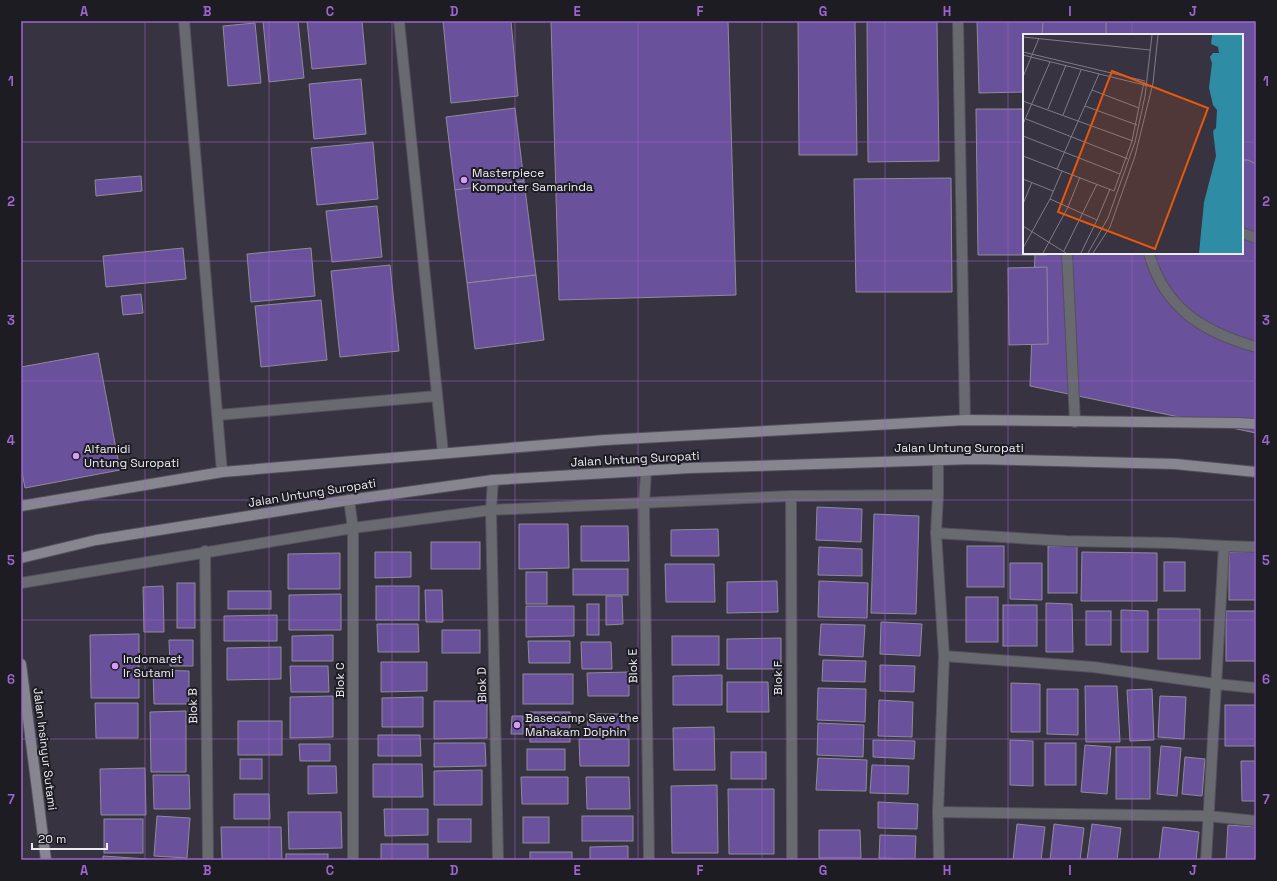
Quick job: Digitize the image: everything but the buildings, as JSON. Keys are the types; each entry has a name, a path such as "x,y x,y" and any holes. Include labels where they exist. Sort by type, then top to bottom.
{"main road":[{"name":"Jalan Untung Suropati","path":"21,506 222,472 605,440 965,420 1223,422 1256,424"},
{"name":"Jalan Untung Suropati","path":"21,558 96,540 349,500 492,480 646,471 938,459 1175,464 1256,472"},
{"name":"Jalan Insinyur Sutami","path":"21,664 46,860"}],"street":[{"path":"184,21 222,472"},
{"path":"399,21 443,453"},
{"path":"958,21 965,420"},
{"path":"1243,233 1256,238"},
{"path":"1067,254 1075,422"},
{"path":"1149,254 1153,268 1171,300 1186,314 1210,328 1256,347"},
{"path":"218,416 437,396"},
{"path":"938,459 936,533 944,656 938,812 939,860"},
{"name":"Blok E","path":"646,471 644,504 649,860"},
{"name":"Blok D","path":"492,480 491,510 498,860"},
{"path":"21,583 205,551 353,528 491,510 791,496 938,495"},
{"name":"Blok F","path":"791,496 792,860"},
{"name":"Blok C","path":"349,500 353,528 353,860"},
{"path":"936,533 1066,541 1172,543 1256,547"},
{"path":"1206,860 1224,546"},
{"name":"Blok B","path":"205,551 208,860"},
{"path":"944,656 1093,667 1256,688"},
{"path":"938,812 1208,816 1256,821"}],"place":[{"name":"Masterpiece Komputer Samarinda","path":"464,180"},
{"name":"Alfamidi Untung Suropati","path":"76,456"},
{"name":"Indomaret Ir Sutami","path":"115,666"},
{"name":"Basecamp Save the Mahakam Dolphin","path":"517,725"}]}
